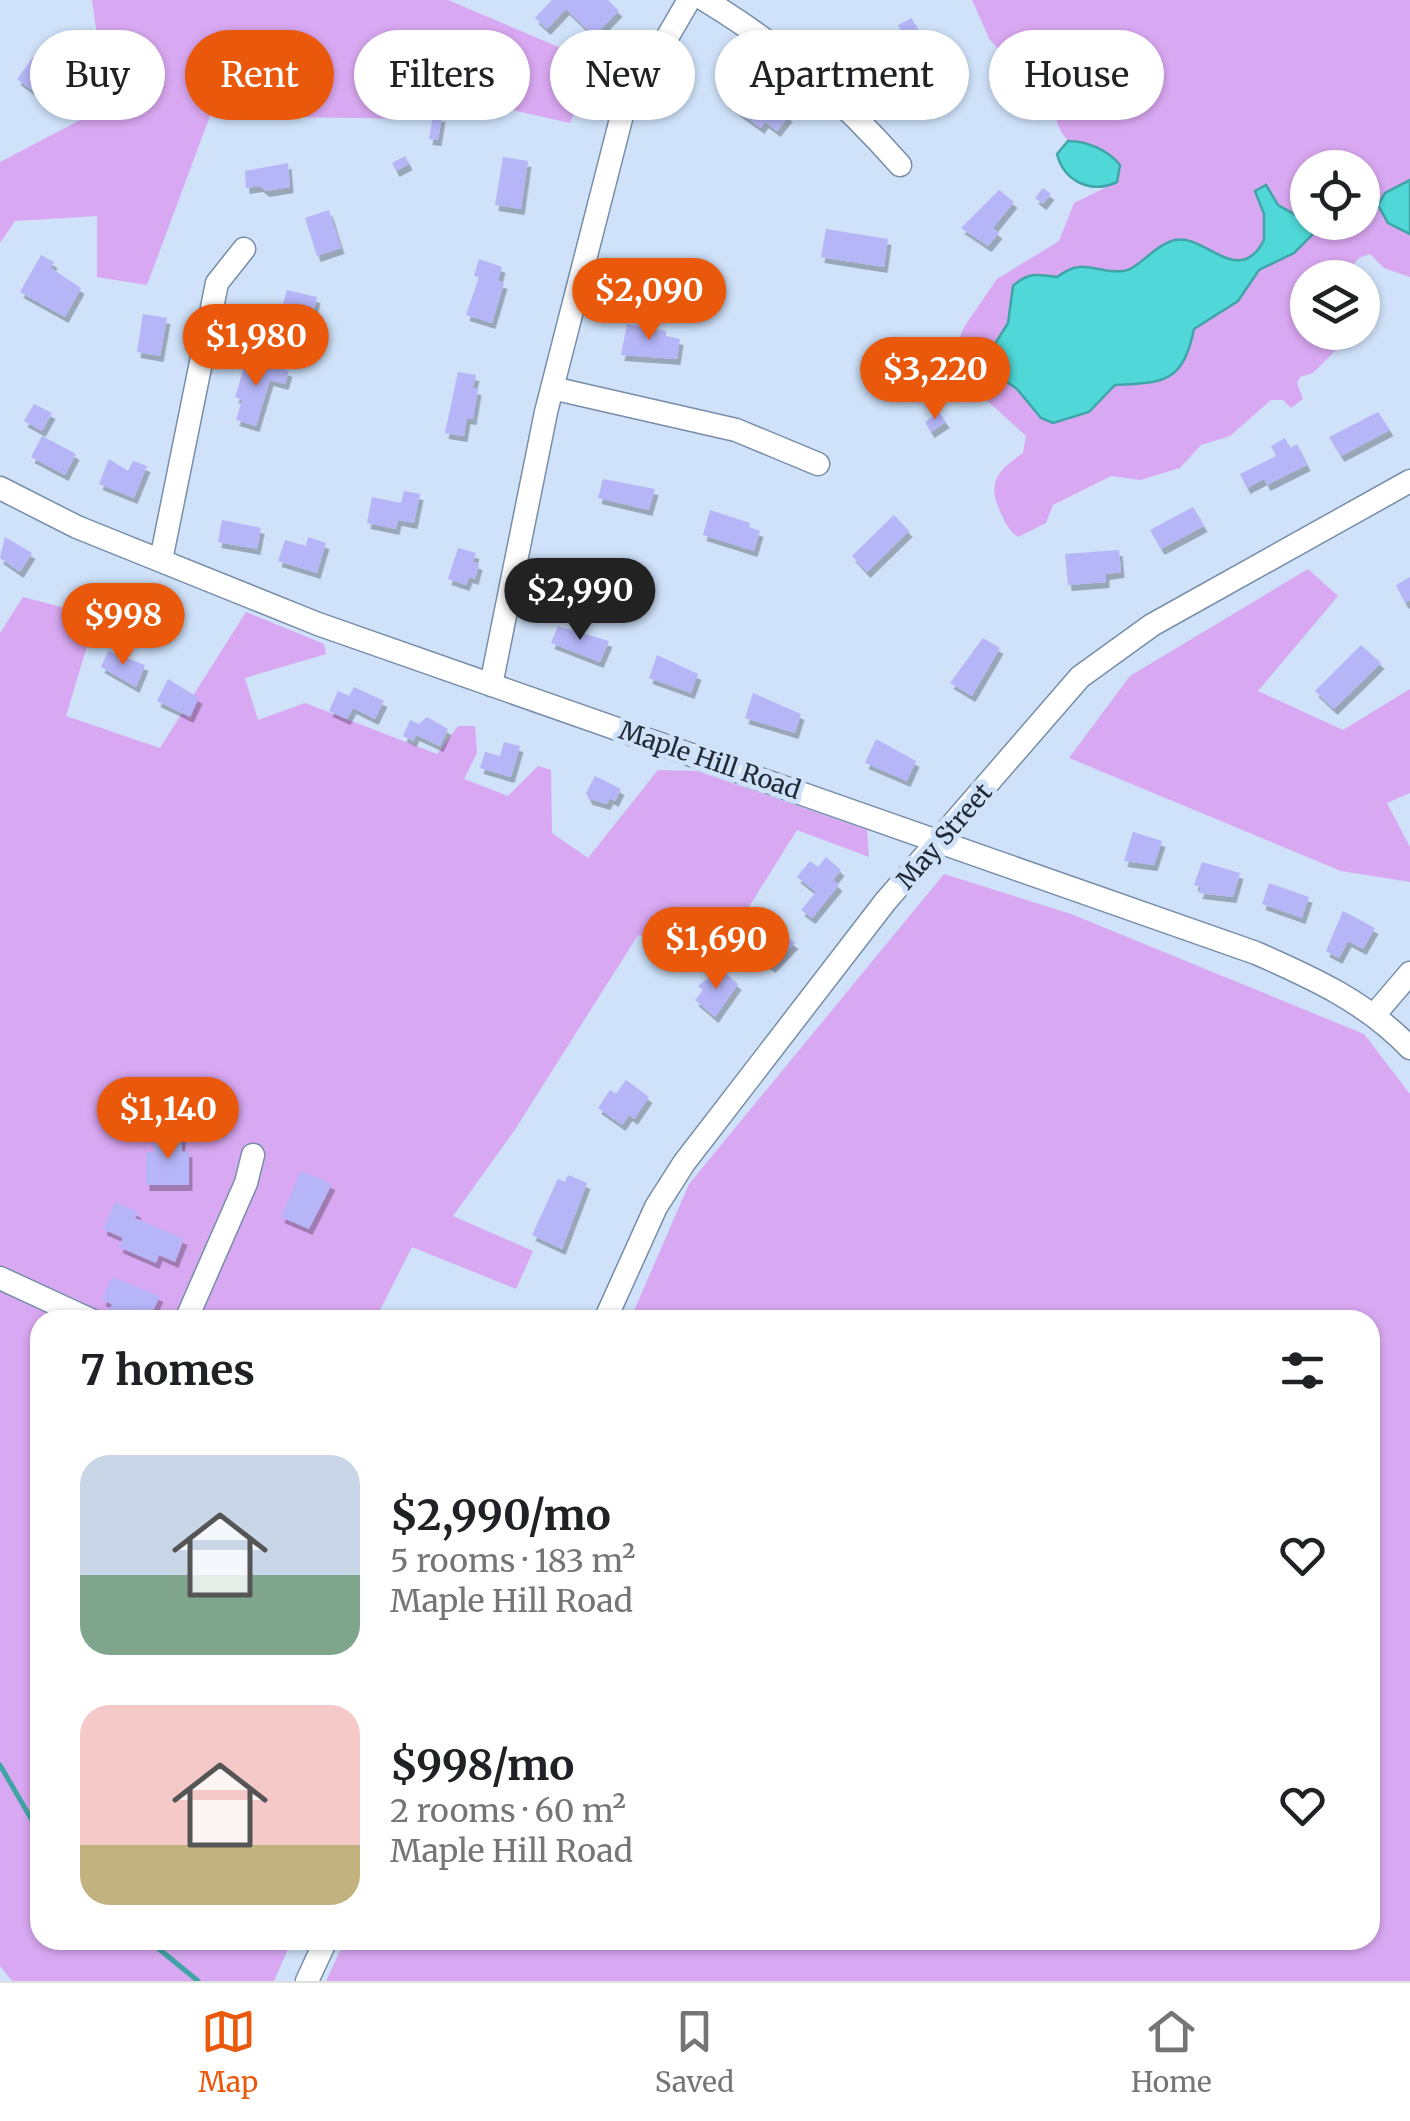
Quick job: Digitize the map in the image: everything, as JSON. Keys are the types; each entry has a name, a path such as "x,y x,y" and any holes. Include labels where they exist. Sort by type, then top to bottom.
{"street":[{"path":"491,685 552,388 622,115 688,0"},
{"path":"705,0 798,62 845,103 900,165"},
{"path":"160,560 217,283 244,249"},
{"path":"552,388 736,430 818,464"},
{"name":"May Street","path":"610,1310 656,1207 684,1162 836,963 1095,664 1235,576 1410,481"},
{"name":"Maple Hill Road","path":"0,488 78,527 318,624 1256,953 1321,982 1374,1014 1410,1048"},
{"path":"1374,1014 1410,973"},
{"path":"190,1310 246,1183 253,1155"},
{"path":"0,1278 69,1310"},
{"path":"307,1981 321,1950"}],"shaded area":[{"path":"92,0 448,0 519,30 354,30 354,118 334,118 334,30 185,30 185,120 209,120 147,285 97,277 97,216 15,221 0,243 0,162 80,120 165,120 165,30 96,30"},
{"path":"972,0 1410,0 1410,277 1384,268 1370,254 1357,260 1290,260 1290,350 1336,350 1313,373 1300,377 1297,383 1303,399 1291,408 1283,400 1271,400 1230,436 1201,445 1180,468 1140,480 1111,476 1053,505 1046,523 1018,537 1009,529 994,492 1001,471 1023,453 1026,436 982,396 955,387 949,363 964,327 997,279 1059,241 1074,203 1117,182 1101,150 1068,141 1056,120 1164,120 1164,30 989,30 989,38"},
{"path":"530,35 550,43 550,119 530,114"},
{"path":"1068,141 1090,145 1109,155 1120,165 1117,182 1098,187 1072,178 1057,154"},
{"path":"1410,180 1410,234 1388,223 1380,209 1385,193"},
{"path":"1266,185 1278,205 1290,212 1290,240 1307,240 1294,253 1259,270 1238,301 1194,329 1184,360 1169,376 1147,383 1115,385 1089,412 1053,423 1041,418 1017,389 986,367 988,355 1008,323 1013,286 1018,281 1033,275 1057,277 1083,267 1123,271 1175,240 1198,244 1232,260 1244,260 1264,240 1264,214 1255,191"},
{"path":"1308,569 1338,596 1258,691 1343,730 1410,689 1410,793 1387,803 1410,847 1410,882 1341,871 1069,758 1130,676"},
{"path":"23,597 96,616 66,716 160,748 246,612 324,644 326,654 245,678 258,720 305,703 437,754 458,726 475,726 477,753 464,779 508,796 538,766 551,770 552,833 588,858 658,770 697,771 867,830 869,857 797,830 720,953 638,935 514,1131 453,1216 533,1251 516,1289 412,1247 380,1310 30,1310 30,1950 288,1950 274,1981 12,1981 0,1966 0,633"},
{"path":"944,874 1071,914 1364,1034 1410,1094 1410,1981 326,1981 340,1950 1380,1950 1380,1310 634,1310 689,1184"}],"building":[{"path":"552,0 608,0 619,11 600,30 588,30 566,9 547,29 535,18"},
{"path":"912,18 917,30 900,30 898,25"},
{"path":"30,61 30,89 17,79"},
{"path":"432,120 441,120 438,140 429,139"},
{"path":"750,120 786,120 777,131 765,122 761,128"},
{"path":"405,156 409,164 396,171 392,163"},
{"path":"503,157 528,161 521,209 495,205"},
{"path":"288,163 290,187 266,191 260,186 246,188 245,171"},
{"path":"1043,188 1051,194 1043,204 1035,198"},
{"path":"999,190 1014,202 993,228 999,233 988,246 961,228"},
{"path":"329,210 341,248 317,256 305,218"},
{"path":"826,229 888,239 884,267 821,257"},
{"path":"41,255 54,262 51,268 81,288 65,317 20,292"},
{"path":"479,259 502,267 498,281 504,283 492,323 466,315 479,277 474,276"},
{"path":"287,290 317,297 307,339 275,332"},
{"path":"143,314 167,318 160,356 137,352"},
{"path":"627,324 666,331 666,336 680,339 677,359 621,355"},
{"path":"247,358 289,371 285,384 270,380 256,426 236,420 242,400 235,397"},
{"path":"458,372 476,375 473,388 478,389 473,419 467,418 464,436 445,433"},
{"path":"34,404 52,413 42,431 24,421"},
{"path":"939,412 946,422 931,432 925,422"},
{"path":"1378,412 1390,430 1341,456 1329,437"},
{"path":"42,436 76,454 65,475 31,457"},
{"path":"1285,438 1290,448 1297,444 1307,465 1267,485 1264,479 1247,488 1240,474 1276,456 1271,446"},
{"path":"109,459 128,471 133,461 147,466 134,498 99,484"},
{"path":"603,479 655,489 649,510 598,498"},
{"path":"404,491 420,494 414,523 398,520 396,529 367,523 372,497 401,503"},
{"path":"1193,507 1204,526 1161,549 1150,530"},
{"path":"710,510 750,523 749,527 760,531 754,551 703,535"},
{"path":"894,515 909,531 867,572 852,556"},
{"path":"222,520 261,528 257,549 218,542"},
{"path":"5,537 32,553 20,572 0,558"},
{"path":"308,537 326,543 317,573 278,561 285,540 306,546"},
{"path":"458,548 476,553 473,562 479,564 475,579 469,577 466,585 448,579"},
{"path":"1119,550 1121,572 1106,574 1106,582 1068,585 1065,554"},
{"path":"1410,577 1410,600 1405,603 1396,585"},
{"path":"558,626 609,641 600,662 551,643"},
{"path":"983,638 1000,648 972,696 950,683"},
{"path":"1361,645 1381,663 1334,709 1315,691"},
{"path":"108,651 145,665 136,687 101,667"},
{"path":"657,655 698,674 691,693 649,678"},
{"path":"168,679 199,698 190,717 157,701"},
{"path":"354,687 384,701 375,719 353,708 347,719 329,711 338,691 349,696"},
{"path":"753,693 801,714 795,733 745,718"},
{"path":"427,717 448,729 440,746 416,735 413,741 403,736 410,720 419,724"},
{"path":"876,739 916,761 907,781 865,763"},
{"path":"504,742 520,746 511,777 480,768 485,752 500,756"},
{"path":"595,776 621,789 615,801 610,798 607,804 589,799 586,793"},
{"path":"1133,832 1162,841 1154,865 1124,861"},
{"path":"826,857 841,870 833,880 839,885 812,918 801,910 816,892 797,877 810,861 818,867"},
{"path":"1202,862 1240,873 1233,897 1199,893 1201,887 1194,885"},
{"path":"1269,883 1309,897 1302,918 1262,904"},
{"path":"1343,911 1375,928 1363,949 1348,941 1339,958 1326,951"},
{"path":"773,927 795,943 772,967 756,956"},
{"path":"720,969 738,984 715,1017 695,1000 703,990 698,986"},
{"path":"626,1080 649,1097 634,1119 629,1115 622,1125 598,1108 610,1090 616,1094"},
{"path":"182,1135 182,1152 189,1151 189,1185 146,1185 146,1152 154,1152 154,1136"},
{"path":"301,1171 332,1184 309,1229 281,1217"},
{"path":"568,1175 587,1183 562,1249 532,1235 558,1179 565,1182"},
{"path":"115,1202 138,1212 135,1218 184,1239 175,1262 159,1255 156,1263 119,1247 123,1238 103,1229"},
{"path":"112,1277 160,1296 153,1310 109,1310 112,1304 102,1300"}],"waterway":[{"path":"0,1765 30,1817"},
{"path":"160,1950 198,1981"}]}
